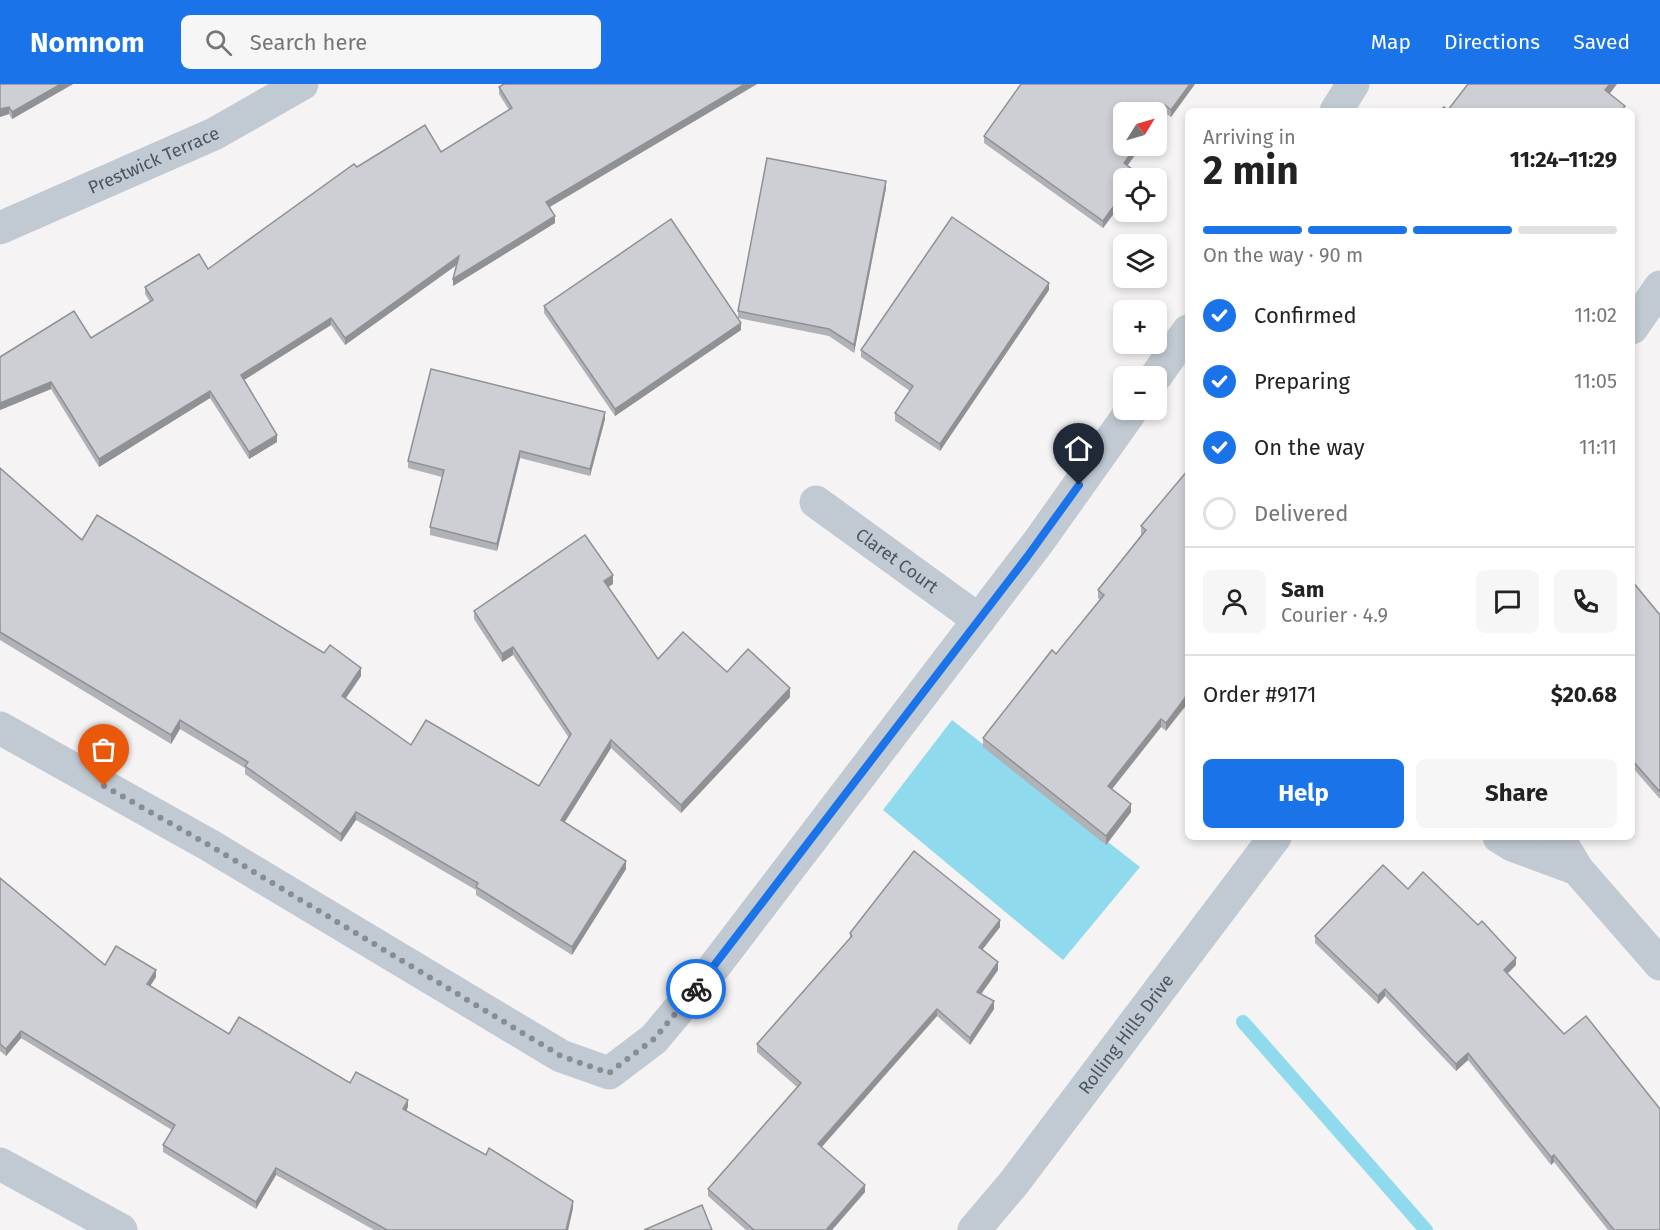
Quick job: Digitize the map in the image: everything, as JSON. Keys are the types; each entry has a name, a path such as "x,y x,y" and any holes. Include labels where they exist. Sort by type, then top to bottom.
{"street":[{"name":"Prestwick Terrace","path":"0,228 214,134 302,84"},
{"path":"1337,108 1353,84"},
{"path":"1635,324 1660,287"},
{"path":"1163,366 1185,335"},
{"path":"0,728 209,845 561,1056 609,1073 654,1039 714,967 979,620 1125,420"},
{"name":"Claret Court","path":"816,502 979,620"},
{"name":"Rolling Hills Drive","path":"974,1230 1027,1166 1273,840"},
{"path":"1504,840 1576,868"},
{"path":"1560,840 1576,868 1660,964"},
{"path":"0,1164 121,1230"}],"water":[{"path":"952,720 1140,867 1063,960 883,810"}],"building":[{"path":"0,84 61,84 12,112 9,107 0,109"},
{"path":"504,84 745,84 546,202 555,216 453,279 459,256 345,338 331,318 241,375 277,435 249,452 210,391 99,459 51,382 0,403 0,357 74,311 91,338 153,300 145,287 199,254 208,269 354,164 357,167 425,125 441,152 512,108 499,87"},
{"path":"1021,84 1190,84 1171,110 1167,107 1167,102 1113,102 1113,156 1129,156 1124,163 1130,168 1113,168 1113,207 1103,221 984,136"},
{"path":"1468,84 1610,84 1605,90 1625,106 1623,108 1450,108"},
{"path":"767,158 886,181 854,345 829,329 738,311"},
{"path":"952,217 1049,283 940,444 895,413 913,386 861,350"},
{"path":"671,219 741,323 615,409 544,306"},
{"path":"431,369 605,412 590,469 520,451 497,544 430,527 444,470 408,461"},
{"path":"0,468 82,540 97,515 324,653 330,645 361,668 342,696 411,745 426,720 539,786 571,734 513,647 502,654 474,611 585,535 613,575 604,581 658,659 683,632 727,672 748,649 790,688 681,805 611,740 561,820 626,861 572,947 476,887 478,883 356,812 341,834 245,766 248,762 180,720 171,735 0,632"},
{"path":"1185,474 1185,698 1166,723 1161,719 1108,786 1131,804 1106,836 983,738 1052,650 1056,654 1104,595 1098,590 1146,530 1141,526"},
{"path":"1635,585 1660,615 1660,792 1635,763"},
{"path":"914,851 1000,920 979,947 998,962 977,992 994,1001 970,1038 937,1009 818,1144 865,1185 826,1230 754,1230 708,1189 801,1083 757,1044 852,936 850,933"},
{"path":"1383,865 1408,889 1423,872 1478,925 1482,921 1516,958 1504,970 1564,1034 1586,1016 1660,1109 1660,1230 1614,1230 1554,1155 1551,1157 1468,1053 1456,1064 1385,989 1378,996 1315,936"},
{"path":"0,878 105,965 116,946 156,970 147,984 229,1034 239,1017 350,1083 356,1072 408,1100 403,1109 486,1155 489,1148 573,1201 566,1230 387,1230 276,1168 256,1202 163,1145 175,1125 21,1031 6,1049 0,1044"},
{"path":"702,1205 712,1230 644,1230"}],"waterway":[{"path":"1243,1022 1426,1230"}],"way so far":[{"path":"104,786 209,845 561,1056 609,1073 654,1039 696,989"}],"route":[{"path":"696,989 1027,557 1079,485"}]}
